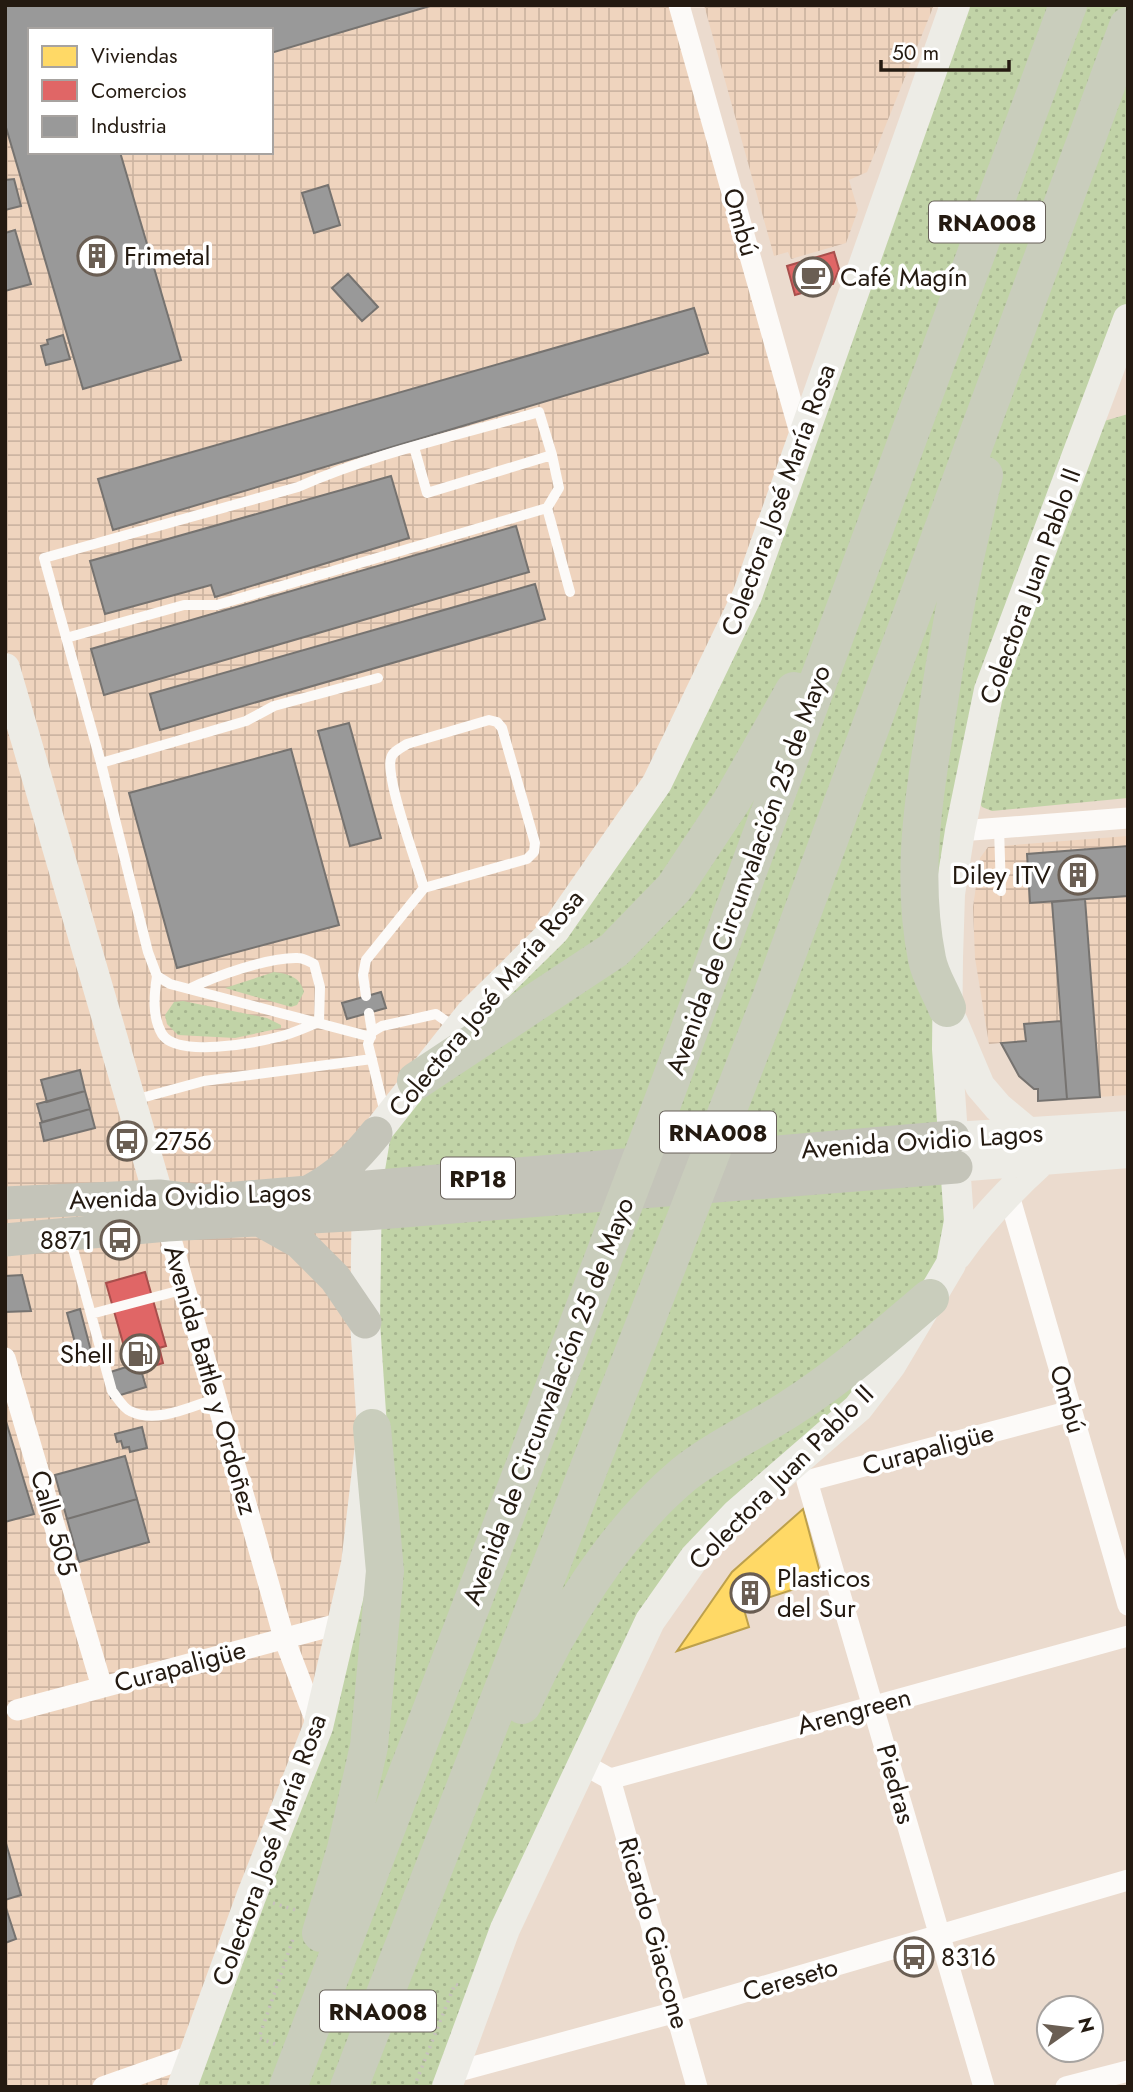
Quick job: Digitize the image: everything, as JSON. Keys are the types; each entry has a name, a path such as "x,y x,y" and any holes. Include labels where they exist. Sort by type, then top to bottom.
{"highway":[{"name":"Avenida de Circunvalación 25 de Mayo","path":"288,2087 659,1112 1068,5"},
{"name":"RNA008","path":"349,2087 766,1011 1128,26"},
{"path":"947,1008 928,962 920,911 918,861 925,788 964,559 1017,325"},
{"path":"416,1080 614,950 674,888 731,802 799,684 833,639"},
{"path":"407,1935 519,1713 542,1660 585,1590 647,1510 684,1474 841,1375 930,1298"},
{"path":"302,2049 315,1953 346,1849 369,1746 385,1571 372,1428"}],"main road":[{"name":"Colectora José María Rosa","path":"182,2087 251,1897 318,1727 356,1564 372,1428 365,1322 367,1201 382,1126 458,1029 555,930 657,783 747,596 955,5"},
{"name":"Colectora Juan Pablo II","path":"449,2080 505,1929 650,1621 695,1557 736,1514 798,1474 858,1408 891,1366 951,1264 959,1221 947,1049 947,1008 950,894 960,831 989,690 1128,319"},
{"name":"Avenida Battle y Ordoñez","path":"5,668 163,1211"},
{"path":"947,1008 980,1086 998,1107 1028,1132"},
{"name":"RP18","path":"309,1192 335,1177 355,1160 382,1126"},
{"name":"Avenida Ovidio Lagos","path":"5,1240 69,1235 201,1201 309,1192 367,1201 572,1198 762,1183 954,1152 1028,1132 1128,1126"},
{"name":"Avenida Ovidio Lagos","path":"5,1203 258,1219 589,1168 776,1152 954,1152 1043,1160 1128,1153"},
{"path":"951,1264 975,1229 1008,1192 1043,1160"},
{"path":"258,1219 299,1242 335,1278 365,1322"}],"street":[{"name":"Ombú","path":"679,5 802,440"},
{"path":"960,831 1128,818"},
{"name":"Ombú","path":"1008,1192 1128,1605"},
{"name":"Avenida Battle y Ordoñez","path":"163,1211 284,1638 318,1727"},
{"name":"Calle 505","path":"5,1359 102,1687"},
{"name":"Curapaligüe","path":"798,1474 1072,1411"},
{"name":"Piedras","path":"798,1474 873,1706 984,2087"},
{"name":"Curapaligüe","path":"17,1710 342,1623"},
{"name":"Arengreen","path":"610,1779 1128,1636"},
{"path":"583,1764 610,1779"},
{"name":"Ricardo Giaccone","path":"610,1779 697,2087"},
{"name":"Cereseto","path":"449,2080 1128,1880"},
{"path":"103,2087 194,2055"},
{"path":"1066,2087 1121,2077"}],"lane":[{"path":"66,638 184,605 218,605 547,508 559,488 539,412 414,447 326,475 298,487 44,558 66,638 101,763 148,952 157,976 154,998 156,1017 163,1035 173,1045 194,1047 280,1037 319,1022"},
{"path":"414,447 427,493 552,455"},
{"path":"547,508 570,592"},
{"path":"101,763 246,721 274,706 378,678"},
{"path":"366,996 363,975 366,960 424,888 527,859 534,852 535,843 502,728 497,722 489,720 407,744 396,750 391,758 396,794 424,888"},
{"path":"999,828 1001,891"},
{"path":"189,989 207,980 274,961 301,957 314,964 320,987 319,1022"},
{"path":"157,976 170,984 372,1034"},
{"path":"369,1013 372,1034 369,1044 382,1126"},
{"path":"372,1034 382,1026 436,1014 458,1029"},
{"path":"131,1100 204,1082 372,1059"},
{"path":"69,1235 112,1391 128,1411 149,1416 173,1412 215,1399"},
{"path":"91,1314 185,1289"}],"path":[{"path":"251,1897 302,1912"},
{"path":"259,2038 294,1938"},
{"path":"414,2087 455,1984"}],"shaded area":[{"path":"5,5 679,5 802,440 372,1428 330,1674 182,2087 5,2087"},
{"path":"704,5 934,5 867,172 849,180 858,210 846,243 791,259 788,252 774,256"},
{"path":"1128,836 1128,1095 1038,1101 1038,1089 1034,1089 1019,1076 1001,1043 989,1044 975,958 973,907 980,858 988,847"}],"green space":[{"path":"955,5 1128,5 1128,319 989,690 960,831 959,1221 891,1365 695,1557 447,2087 182,2087 251,1897 356,1564 376,1133 657,783 747,596"},
{"path":"1128,414 1128,798 992,811 982,807 976,796 998,701 1101,422"},
{"path":"274,972 289,975 300,983 304,992 297,1005 291,1007 225,988"},
{"path":"183,1001 267,1018 281,1025 281,1028 235,1038 178,1035 167,1024 165,1015 174,1002"}],"building: Viviendas":[{"name":"Plasticos del Sur","path":"803,1509 822,1580 743,1606 749,1627 677,1651 732,1572"}],"building: Comercios":[{"name":"Café Magín","path":"834,252 839,269 833,284 795,295 787,266"},
{"path":"145,1272 166,1346 127,1357 106,1283"},
{"path":"159,1347 163,1363 134,1372 129,1355"}],"building: Industria":[{"name":"Frimetal","path":"5,5 430,6 273,52 273,28 28,28 28,154 121,154 181,360 83,389 5,124"},
{"path":"14,179 21,206 5,210 5,180"},
{"path":"328,185 340,225 314,233 302,193"},
{"path":"15,230 31,284 5,291 5,233"},
{"path":"348,274 378,307 362,321 332,288"},
{"path":"694,308 708,353 113,530 98,479"},
{"path":"63,335 70,359 46,365 41,346 48,344 47,340"},
{"path":"391,476 409,538 215,597 211,585 105,614 90,561"},
{"path":"516,526 529,572 104,695 91,649"},
{"path":"535,584 545,619 160,730 150,694"},
{"path":"349,723 381,838 350,846 318,731"},
{"path":"291,749 339,925 177,968 129,793"},
{"name":"Diley ITV","path":"1128,846 1128,896 1030,903 1027,854"},
{"path":"1085,899 1100,1097 1067,1099 1052,902"},
{"path":"381,992 386,1008 347,1019 342,1003"},
{"path":"1061,1021 1067,1099 1038,1101 1038,1089 1034,1089 1019,1076 1001,1043 1026,1041 1024,1024"},
{"path":"80,1070 85,1091 47,1102 41,1080"},
{"path":"85,1091 90,1109 42,1122 37,1104"},
{"path":"90,1109 95,1128 44,1141 40,1123"},
{"path":"22,1275 31,1311 5,1312 5,1276"},
{"path":"80,1309 91,1351 78,1354 67,1313"},
{"path":"139,1363 146,1387 111,1398 104,1374"},
{"path":"5,1418 34,1514 5,1522"},
{"path":"142,1427 147,1448 130,1452 129,1447 123,1448 121,1441 117,1442 115,1434"},
{"path":"125,1456 137,1499 67,1519 55,1475"},
{"path":"137,1499 149,1542 79,1562 67,1519"},
{"path":"5,1840 21,1895 5,1900"},
{"path":"5,1905 16,1939 5,1943"}],"place":[{"name":"Frimetal","path":"97,256"},
{"name":"Café Magín","path":"813,277"},
{"name":"Diley ITV","path":"1078,875"},
{"name":"2756","path":"127,1141"},
{"name":"8871","path":"120,1240"},
{"name":"Shell","path":"140,1354"},
{"name":"Plasticos del Sur","path":"750,1593"},
{"name":"8316","path":"914,1957"}]}
